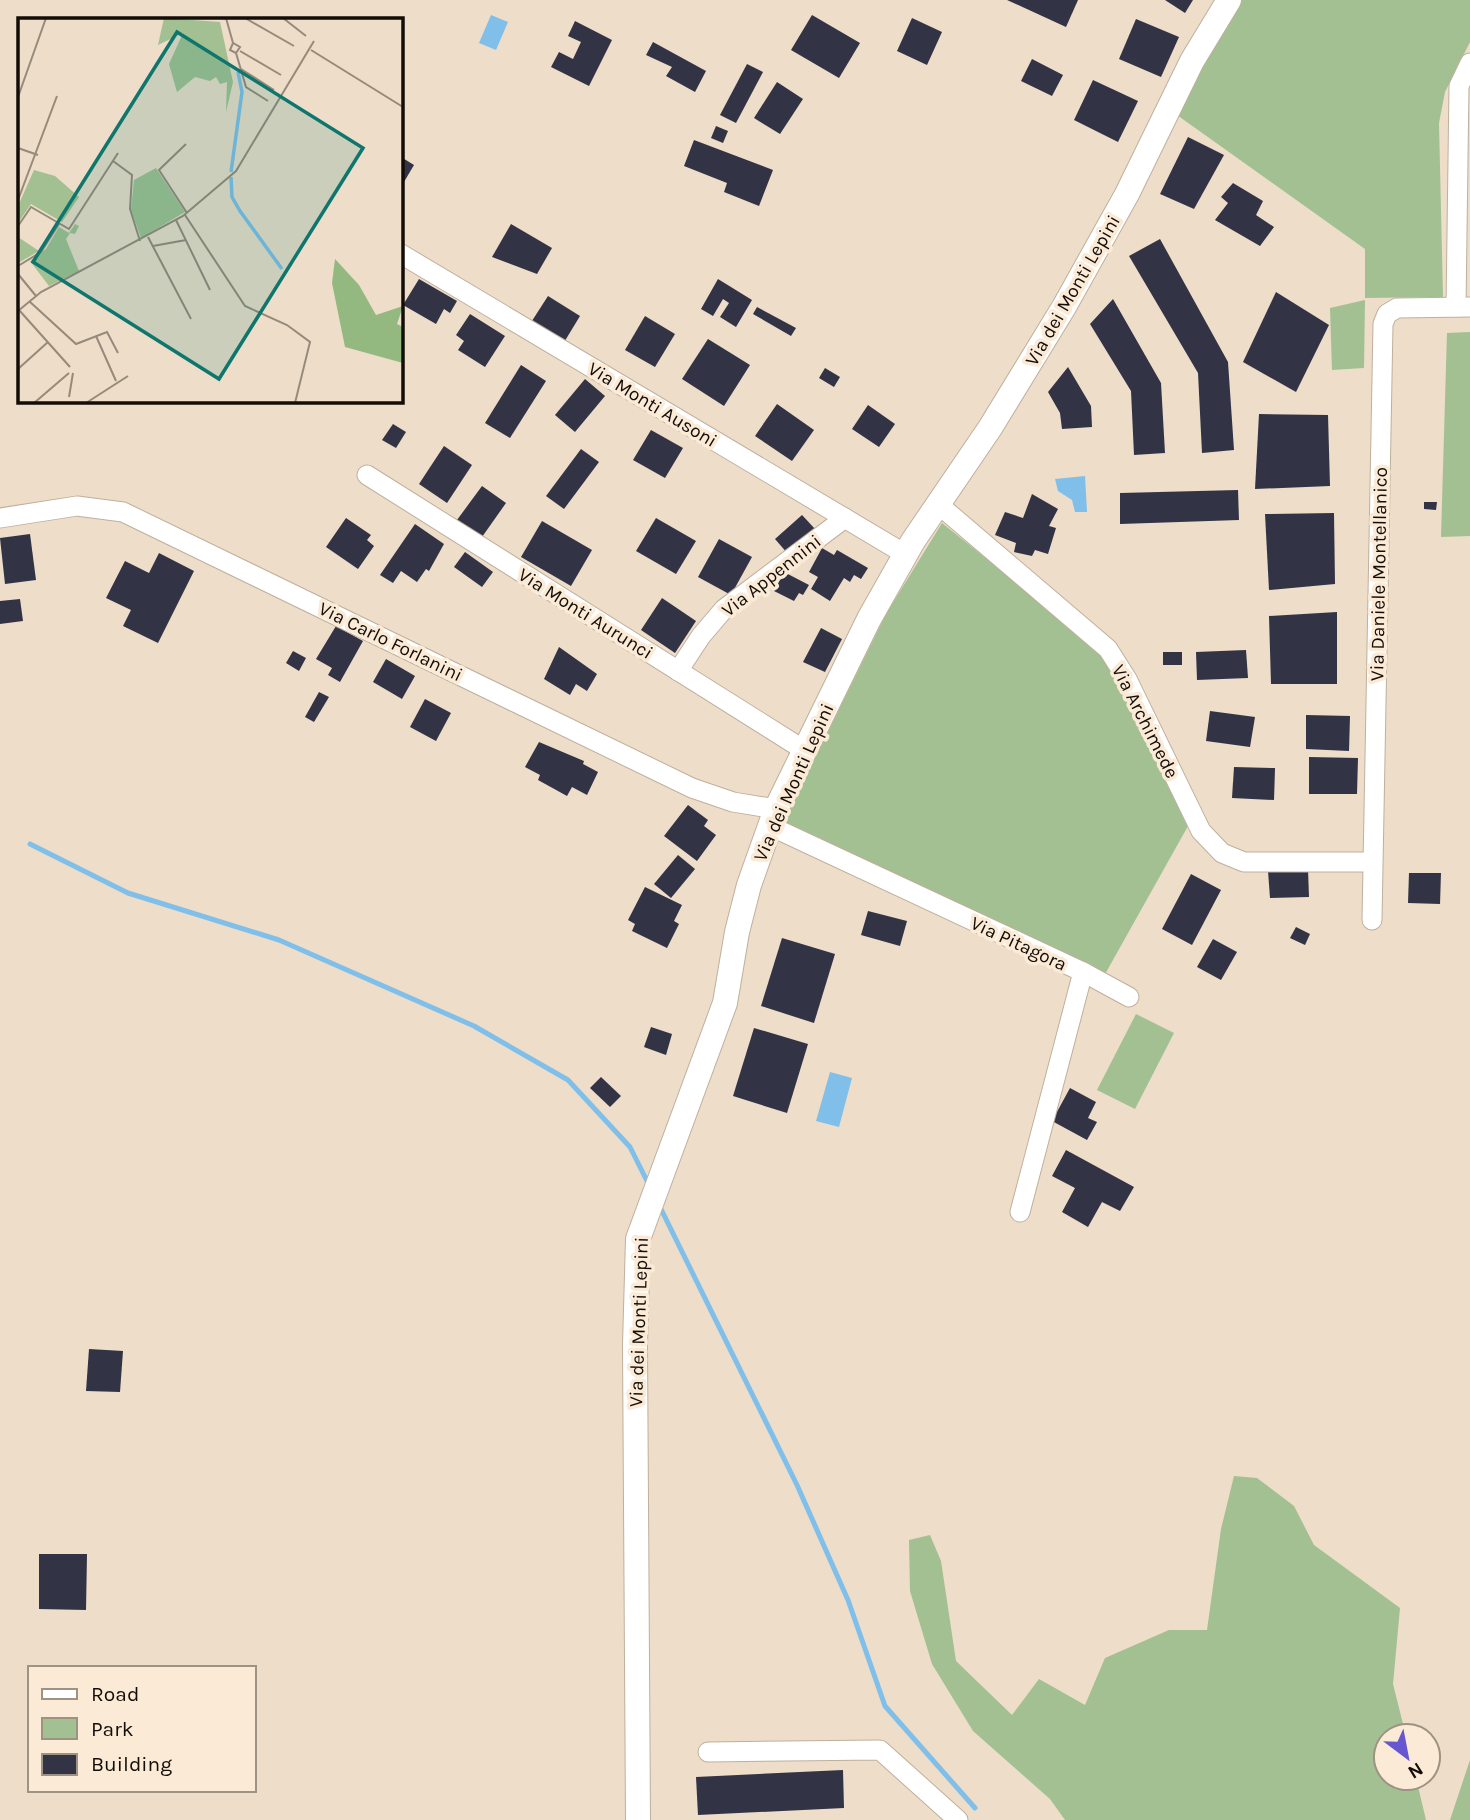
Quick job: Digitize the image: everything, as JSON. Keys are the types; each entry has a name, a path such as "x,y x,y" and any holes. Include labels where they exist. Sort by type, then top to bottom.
{"street":[{"name":"Via dei Monti Lepini","path":"638,1820 635,1345 638,1239 721,1017 742,908 773,818 869,619 905,554 990,428 1065,307 1127,194 1192,61 1228,0"},
{"path":"1463,307 1459,86 1470,63"},
{"name":"Via Monti Ausoni","path":"402,255 905,554"},
{"name":"Via Daniele Montellanico","path":"1372,920 1383,324 1387,314 1397,308 1463,307"},
{"name":"Via Monti Aurunci","path":"367,475 804,750"},
{"name":"Via Archimede","path":"938,504 1108,649 1127,679 1201,831 1216,848 1244,862 1372,862"},
{"name":"Via Carlo Forlanini","path":"0,518 77,506 123,512 692,788 773,818"},
{"name":"Via Appennini","path":"678,671 701,636 724,609 845,518"},
{"name":"Via Pitagora","path":"773,818 1083,972 1020,1212"},
{"path":"1083,972 1129,997"},
{"path":"708,1752 880,1750 958,1820"}],"green space":[{"path":"1239,0 1470,0 1470,42 1445,92 1439,123 1443,297 1365,298 1365,249 1177,115 1198,65"},
{"path":"1365,300 1364,368 1332,370 1330,308"},
{"path":"1470,332 1470,536 1441,537 1447,333"},
{"path":"942,523 1095,646 1134,710 1188,826 1104,976 783,823 886,614"},
{"path":"1136,1014 1174,1033 1135,1109 1097,1090"},
{"path":"1234,1476 1257,1478 1294,1506 1314,1545 1400,1608 1393,1684 1402,1722 1372,1722 1372,1792 1419,1792 1426,1820 1065,1820 1050,1799 973,1731 932,1664 910,1591 909,1540 930,1535 941,1561 956,1661 1012,1715 1039,1679 1085,1705 1105,1658 1169,1630 1207,1630 1221,1529"},
{"path":"1470,1760 1470,1820 1450,1820"}],"water":[{"path":"491,15 508,22 496,50 479,43"},
{"path":"1085,476 1087,512 1075,512 1072,500 1058,491 1055,479"},
{"path":"830,1072 852,1078 839,1127 816,1121"}],"building":[{"path":"1007,0 1078,0 1066,27"},
{"path":"1165,0 1193,0 1185,13"},
{"path":"812,15 860,43 839,78 791,50"},
{"path":"912,18 942,32 927,65 897,51"},
{"path":"1136,19 1179,37 1161,77 1119,59"},
{"path":"575,21 612,40 589,86 551,67 559,52 573,59 581,42 568,36"},
{"path":"653,42 706,71 695,92 666,76 672,67 646,55"},
{"path":"1032,59 1063,75 1052,96 1021,81"},
{"path":"747,64 763,72 736,123 720,115"},
{"path":"1093,80 1138,101 1118,142 1074,120"},
{"path":"777,82 803,99 780,134 754,118"},
{"path":"716,126 728,131 723,143 711,138"},
{"path":"1188,137 1224,155 1194,209 1160,194"},
{"path":"694,140 773,170 759,206 724,192 727,183 684,166"},
{"path":"402,158 414,165 402,185"},
{"path":"1233,183 1263,201 1256,215 1274,227 1260,246 1215,220 1228,203 1221,197"},
{"path":"511,224 552,248 537,274 492,257"},
{"path":"1160,239 1228,362 1234,450 1202,453 1198,373 1129,256"},
{"path":"419,279 457,301 450,313 444,309 436,324 403,305"},
{"path":"718,279 752,300 736,327 720,317 729,303 723,299 713,316 701,309"},
{"path":"1276,292 1329,325 1296,392 1243,362"},
{"path":"548,296 580,316 563,344 530,324"},
{"path":"1113,299 1161,383 1165,453 1134,455 1131,391 1090,324"},
{"path":"757,307 796,328 791,336 753,314"},
{"path":"470,314 505,336 485,367 458,350 464,341 456,335"},
{"path":"645,316 675,334 655,367 625,350"},
{"path":"708,339 750,365 724,406 682,379"},
{"path":"521,365 546,381 510,438 485,423"},
{"path":"1068,367 1091,406 1092,427 1062,429 1060,413 1048,392"},
{"path":"825,368 840,377 834,387 819,378"},
{"path":"585,379 605,396 575,432 555,415"},
{"path":"777,404 814,430 792,461 755,436"},
{"path":"868,405 895,424 879,447 852,429"},
{"path":"1259,414 1328,415 1330,486 1255,489"},
{"path":"393,424 406,432 396,448 382,440"},
{"path":"651,430 683,448 665,478 633,460"},
{"path":"444,446 472,465 447,503 419,484"},
{"path":"581,449 599,462 564,509 546,496"},
{"path":"482,486 506,503 482,537 457,520"},
{"path":"1238,490 1239,520 1120,524 1120,493"},
{"path":"1032,494 1058,509 1049,526 1056,528 1048,554 1035,550 1032,556 1014,552 1016,543 995,535 1005,512 1023,518"},
{"path":"1424,502 1437,502 1436,510 1424,509"},
{"path":"1334,513 1335,584 1269,590 1265,514"},
{"path":"802,515 816,530 788,554 775,539"},
{"path":"346,518 371,535 367,540 374,546 358,569 326,547"},
{"path":"656,518 696,541 676,574 636,551"},
{"path":"542,521 592,550 571,586 521,557"},
{"path":"415,524 444,544 429,571 426,569 417,582 401,571 393,583 380,575"},
{"path":"30,534 36,580 5,584 0,538"},
{"path":"719,539 752,557 731,595 698,577"},
{"path":"822,548 834,555 837,550 868,568 861,579 854,575 850,582 844,578 830,601 811,589 818,577 809,572"},
{"path":"465,552 493,572 482,587 454,567"},
{"path":"159,553 194,571 158,643 123,626 131,610 106,598 125,561 149,573"},
{"path":"784,572 809,585 803,595 799,593 794,601 774,591"},
{"path":"662,598 696,621 675,653 641,630"},
{"path":"20,599 23,621 0,624 0,601"},
{"path":"1337,612 1337,684 1271,684 1269,616"},
{"path":"336,626 363,641 340,682 328,675 332,668 316,659"},
{"path":"821,628 842,639 825,672 803,662"},
{"path":"559,647 597,674 587,691 576,684 570,695 544,679"},
{"path":"1246,650 1248,678 1197,680 1196,652"},
{"path":"293,651 306,658 299,671 286,663"},
{"path":"1163,652 1182,652 1182,665 1163,665"},
{"path":"386,659 415,676 402,699 373,682"},
{"path":"319,692 329,697 314,722 305,717"},
{"path":"425,699 451,713 436,741 410,727"},
{"path":"1210,711 1255,717 1250,747 1206,741"},
{"path":"1306,715 1350,716 1349,751 1306,749"},
{"path":"539,742 584,761 583,764 598,772 587,795 572,787 567,796 538,780 540,775 525,767"},
{"path":"1309,757 1358,758 1357,794 1309,794"},
{"path":"1234,767 1275,768 1274,800 1232,798"},
{"path":"688,805 708,820 704,826 716,835 697,861 664,836"},
{"path":"678,855 695,869 671,898 654,884"},
{"path":"1308,869 1309,897 1270,898 1268,871"},
{"path":"1409,873 1441,873 1440,904 1408,903"},
{"path":"1191,874 1221,890 1192,945 1162,929"},
{"path":"645,887 682,905 674,921 679,924 667,948 632,931 635,924 628,920"},
{"path":"868,911 907,921 900,946 861,935"},
{"path":"1296,927 1310,934 1305,945 1290,938"},
{"path":"782,938 835,954 814,1023 761,1006"},
{"path":"1213,939 1237,952 1221,980 1197,967"},
{"path":"651,1027 672,1034 666,1055 644,1047"},
{"path":"754,1028 808,1044 787,1113 733,1096"},
{"path":"601,1077 621,1096 610,1107 590,1088"},
{"path":"1070,1088 1096,1102 1088,1118 1097,1122 1087,1140 1052,1121"},
{"path":"1066,1150 1134,1187 1120,1211 1102,1202 1088,1227 1062,1212 1075,1188 1052,1176"},
{"path":"89,1349 123,1351 120,1392 86,1391"},
{"path":"39,1554 87,1554 86,1610 39,1609"},
{"path":"843,1770 844,1808 698,1815 696,1777"}],"waterway":[{"path":"30,844 128,893 279,940 474,1026 568,1080 630,1147 650,1187"},
{"path":"659,1205 797,1485 848,1600 885,1706 975,1808"}]}
